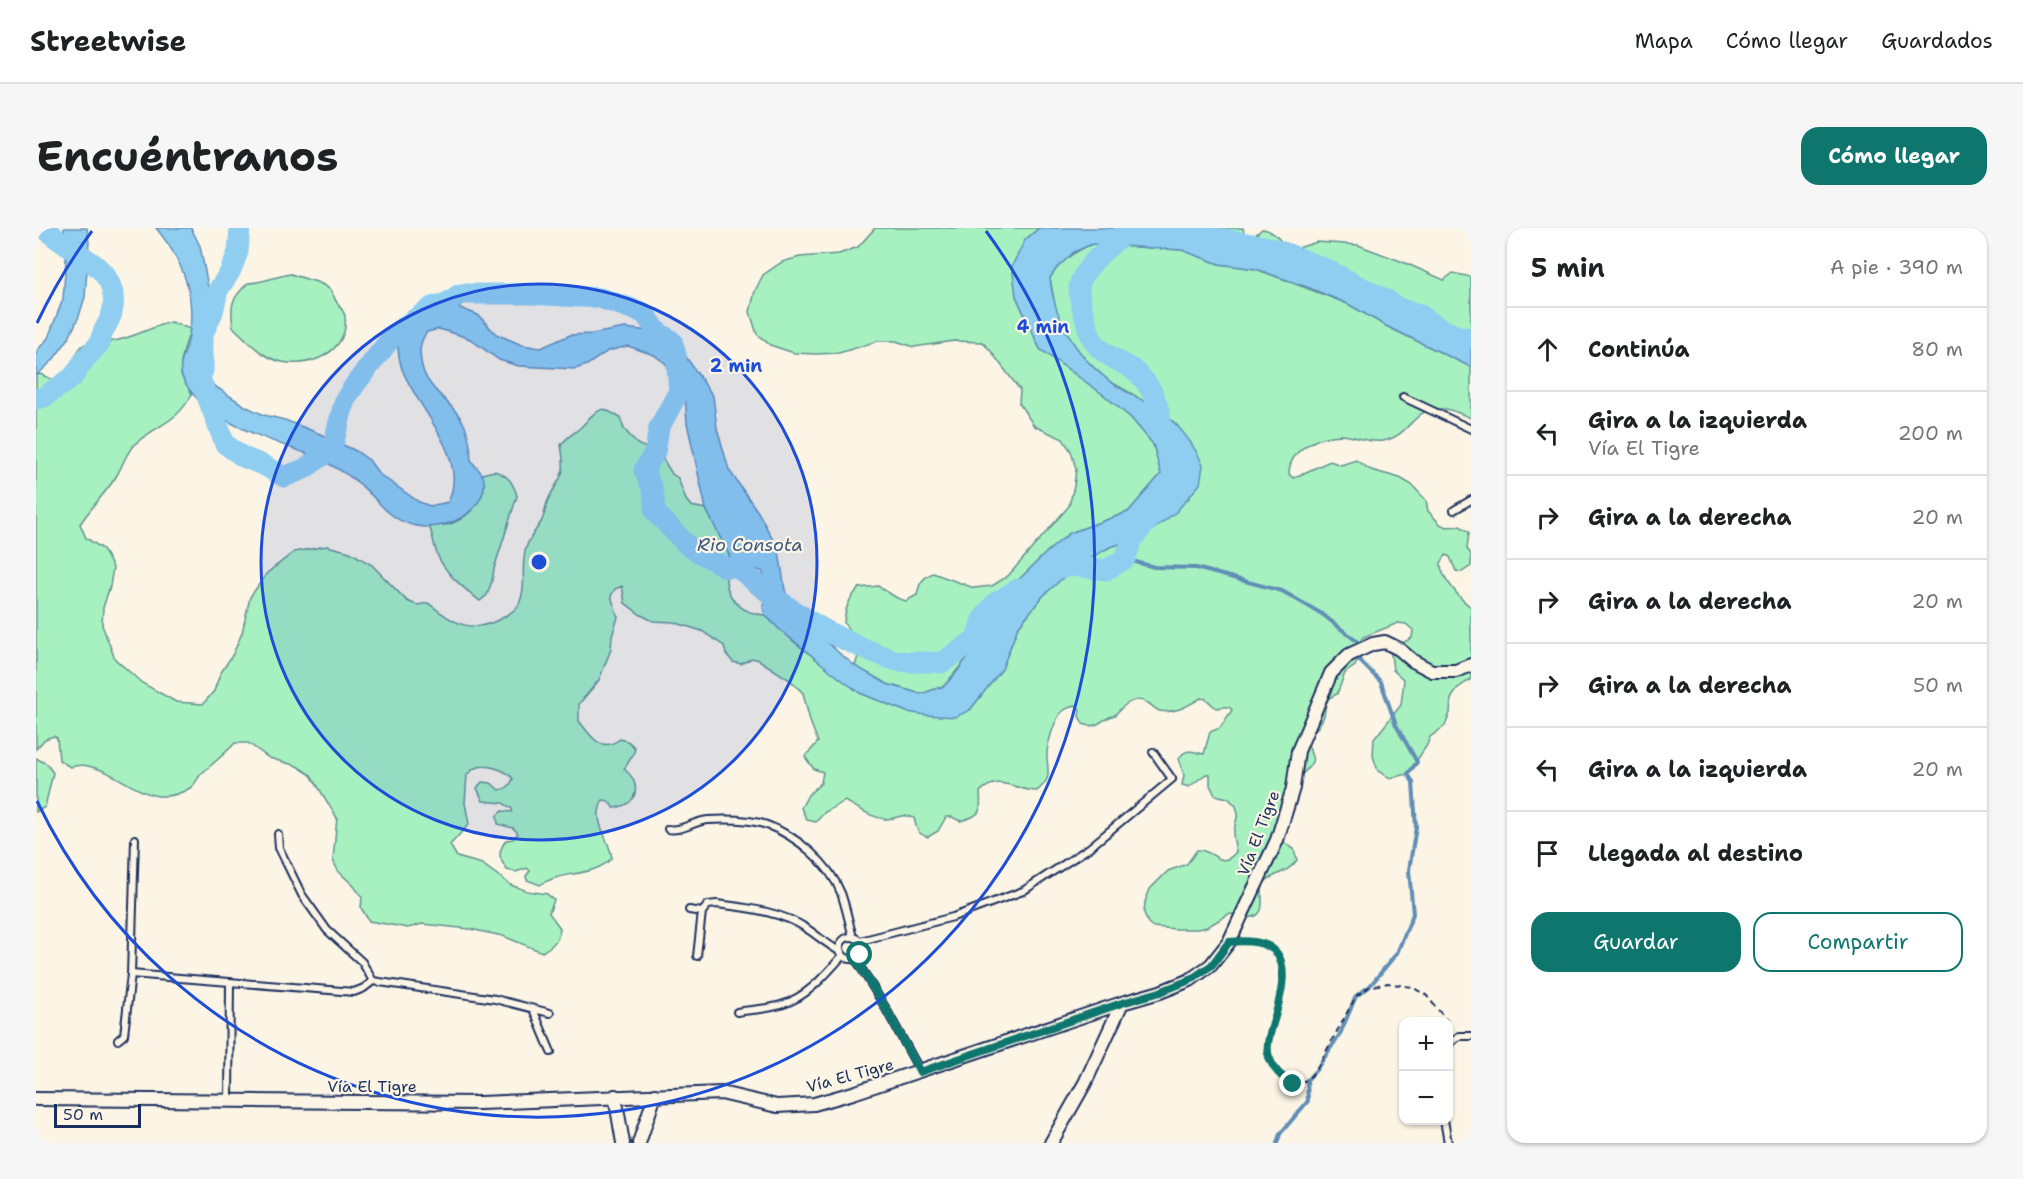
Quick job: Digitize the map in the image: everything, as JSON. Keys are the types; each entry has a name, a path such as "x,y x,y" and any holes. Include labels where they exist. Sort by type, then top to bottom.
{"street":[{"name":"Vía El Tigre","path":"36,1099 480,1103 721,1093 777,1106 814,1104 920,1072 1160,992 1190,980 1212,965 1229,942 1277,840 1293,788 1298,751 1331,673 1349,656 1373,644 1385,642 1432,671 1456,670 1471,665"},
{"path":"1051,1143 1085,1083 1122,1003"},
{"path":"639,1143 655,1095"},
{"path":"615,1096 623,1143"}],"lane":[{"path":"1403,397 1471,429"},
{"path":"1454,510 1471,500"},
{"path":"737,1012 779,1005 794,1000 809,990 842,954 842,941 847,938 856,939 953,917 1023,891 1089,848 1172,779 1153,752"},
{"path":"668,829 674,831 706,820 743,821 767,825 796,841 830,874 840,892 856,939 862,947 861,952 855,958 849,959 806,928 783,916 717,904 708,905 702,912 697,956"},
{"path":"278,834 279,848 302,895 327,930 362,962 373,981"},
{"path":"118,1041 124,1035 131,974 135,839"},
{"path":"689,910 702,912"},
{"path":"855,958 920,1072"},
{"path":"131,974 354,992 373,981 495,999 550,1013"},
{"path":"229,1101 230,982"},
{"path":"533,1010 551,1052"},
{"path":"1453,1042 1460,1036 1471,1035"},
{"path":"1445,1125 1448,1143"}],"path":[{"path":"1229,942 1260,941 1272,947 1279,955 1283,968 1281,995 1269,1040 1268,1056 1281,1077 1293,1084 1307,1080 1316,1070 1356,996 1369,987 1388,983 1412,987 1426,994 1444,1017"}],"green space":[{"path":"875,228 1039,228 1025,240 1016,296 1040,349 1104,395 1131,418 1153,444 1161,474 1128,512 1070,533 1048,551 995,603 982,619 967,658 944,686 921,694 887,684 855,666 861,647 844,623 848,604 853,596 859,588 878,586 906,601 917,595 922,582 933,573 974,588 992,586 1008,576 1069,506 1076,469 1071,451 1063,439 1034,426 1019,403 1020,390 982,342 954,341 914,347 896,341 878,341 839,353 816,354 794,353 770,345 757,334 750,312 755,291 763,275 782,262 800,257 839,254 858,247"},
{"path":"1188,228 1243,228 1246,243 1184,234"},
{"path":"1262,229 1273,233 1287,248 1298,248 1317,242 1358,245 1444,280 1453,273 1471,277 1471,341 1304,261 1261,246 1254,236"},
{"path":"1092,244 1182,250 1219,264 1256,269 1348,304 1386,326 1471,367 1471,418 1455,411 1434,409 1419,416 1393,438 1383,441 1342,435 1315,441 1300,451 1290,465 1289,474 1293,478 1330,461 1341,465 1356,460 1371,470 1400,478 1412,485 1426,500 1428,511 1440,524 1446,527 1460,526 1469,532 1467,549 1471,554 1471,566 1462,572 1456,571 1450,557 1446,555 1441,568 1457,594 1471,607 1471,679 1458,688 1451,699 1450,713 1445,726 1430,737 1408,774 1390,778 1378,771 1373,756 1374,739 1401,705 1404,680 1393,670 1391,654 1400,644 1412,638 1413,630 1406,624 1398,623 1363,637 1359,643 1355,666 1345,673 1337,694 1329,698 1326,704 1319,726 1306,738 1313,760 1310,766 1286,789 1275,830 1286,844 1294,849 1297,860 1290,868 1266,881 1262,890 1261,911 1253,917 1229,914 1207,927 1176,929 1153,927 1148,923 1144,913 1150,889 1168,871 1187,864 1197,850 1226,860 1236,852 1233,835 1238,813 1236,806 1228,798 1215,795 1210,785 1210,774 1206,774 1189,787 1182,785 1184,775 1179,759 1187,752 1204,754 1210,732 1220,728 1232,710 1229,707 1216,708 1206,699 1201,698 1182,708 1166,712 1138,700 1125,705 1115,715 1092,726 1083,724 1079,716 1080,709 1075,705 1059,715 1048,747 1048,776 1037,791 1008,784 994,784 980,792 981,805 976,815 960,821 946,817 938,831 928,837 919,832 914,818 902,816 889,819 879,818 845,801 825,812 816,822 807,820 801,808 808,795 821,783 823,772 814,769 805,757 818,742 803,693 790,680 759,660 752,658 741,664 733,662 726,654 724,646 702,631 673,622 653,621 641,615 625,603 622,586 615,589 611,596 618,617 612,636 611,649 599,680 579,704 579,721 596,741 607,745 620,739 629,742 635,748 624,769 634,781 633,798 629,803 614,808 608,801 603,800 600,808 600,822 612,858 596,869 558,877 540,885 527,880 526,876 530,871 527,868 516,872 507,870 501,859 501,848 506,840 513,839 518,833 513,828 498,824 497,815 502,811 512,812 512,809 503,803 483,801 477,788 482,782 491,783 502,790 511,784 513,779 501,770 485,766 475,768 467,775 465,803 469,824 450,845 457,857 482,864 511,885 527,891 547,894 554,900 549,913 560,928 559,933 554,943 542,952 503,936 470,929 422,924 408,928 369,921 361,908 362,897 338,871 333,860 337,818 311,775 297,766 269,758 248,743 235,743 201,774 190,788 175,795 162,796 149,794 102,770 84,765 70,767 59,760 57,738 54,736 45,739 36,749 36,376 40,374 63,384 69,380 77,354 85,344 133,336 171,322 190,329 181,372 192,394 180,411 133,446 113,481 80,524 86,538 103,549 113,568 103,608 102,625 115,659 142,683 176,702 203,704 214,691 220,674 233,654 242,633 250,597 267,573 294,552 327,546 350,552 372,565 407,601 417,605 428,603 462,624 480,626 512,612 522,597 527,545 542,520 548,500 562,475 561,445 594,414 604,409 620,417 624,429 637,444 660,454 672,474 678,478 686,500 691,506 706,509 728,549 726,582 728,590 731,597 742,608 765,615 793,641 860,693 907,712 970,710 1002,669 1018,627 1043,596 1076,566 1110,547 1132,540 1189,498 1136,396 1109,381 1084,359 1056,311 1050,278 1068,258"},
{"path":"291,274 325,286 331,291 345,316 345,330 340,341 332,350 322,357 297,363 273,359 262,353 233,327 232,319 235,298 248,283"},
{"path":"494,471 509,480 517,496 492,581 487,595 480,601 456,580 440,561 429,526 450,524 467,515 480,497 482,474"},
{"path":"36,758 47,764 53,773 45,807 36,812"}],"water":[{"path":"64,228 87,228 89,242 85,297 69,338 53,360 36,376 36,352 48,338 63,299 66,259"},
{"name":"Rio Consota","path":"156,228 191,228 200,246 213,312 210,332 202,357 203,371 210,383 245,406 264,415 285,420 356,451 369,460 379,474 419,502 430,506 448,502 453,485 452,467 439,433 402,369 396,332 411,316 447,303 478,315 496,334 522,345 541,348 570,335 625,328 658,332 682,351 713,396 717,428 729,470 758,512 779,551 785,590 792,608 855,666 887,684 921,694 944,686 956,673 967,658 982,620 995,603 1048,551 1070,533 1128,512 1161,474 1153,444 1131,418 1104,395 1040,349 1016,296 1012,266 1025,240 1039,228 1156,228 1264,246 1304,261 1471,341 1471,367 1386,326 1348,304 1256,269 1219,264 1182,250 1092,244 1074,252 1050,278 1056,308 1068,335 1096,370 1120,388 1156,408 1177,426 1195,449 1203,465 1200,484 1176,512 1151,531 1110,547 1076,566 1043,596 1018,627 1002,669 970,710 955,717 926,715 907,712 860,693 779,629 765,615 763,608 766,592 763,572 740,567 733,563 706,509 687,423 685,395 677,378 665,363 654,355 628,346 608,351 587,365 575,369 519,366 499,360 470,339 439,329 427,332 420,350 423,370 431,385 455,410 464,424 471,459 482,474 484,490 472,510 462,517 437,526 417,526 396,518 358,482 339,469 311,455 235,425 203,404 190,391 182,376 181,368 190,328 190,297 175,255"}],"waterway":[{"path":"36,399 44,397 73,377 100,343 112,313 113,296 110,283 102,272 45,228"},
{"path":"240,228 238,252 230,272 218,290 213,312 203,334 203,371 199,375 225,444 243,457 284,477 304,469 321,457 334,441 345,400 356,383 396,332 432,307 447,303 460,294 529,294 600,298 644,313 658,332 672,341 676,355 679,391 659,428 655,452 644,470 653,491 655,512 688,546 727,568 736,566 783,604 818,626 854,644 899,661 941,663 976,639 982,620 995,603 1018,589"},
{"path":"1132,228 1100,255 1085,273 1079,289 1081,305 1088,328 1097,346 1107,355 1140,375 1151,391 1158,409 1162,438"},
{"path":"1149,228 1264,246 1283,252 1324,268 1387,300 1398,308 1419,314 1438,327 1458,336 1471,338"},
{"path":"1049,569 1076,566 1106,570 1125,559 1132,540 1150,518"},
{"path":"1125,559 1154,567 1196,568 1282,591 1322,614 1359,643 1358,647"},
{"path":"1277,1143 1280,1134 1308,1101 1307,1080 1340,1034 1356,996 1369,987 1397,953 1413,914 1409,870 1416,827 1413,782 1408,774 1417,762 1396,725 1381,682 1358,659 1358,655"}],"route":[{"path":"860,955 855,958 920,1072 1160,992 1190,980 1212,965 1229,942 1260,941 1272,947 1279,955 1283,968 1281,995 1269,1040 1268,1056 1281,1077 1293,1084"}]}
